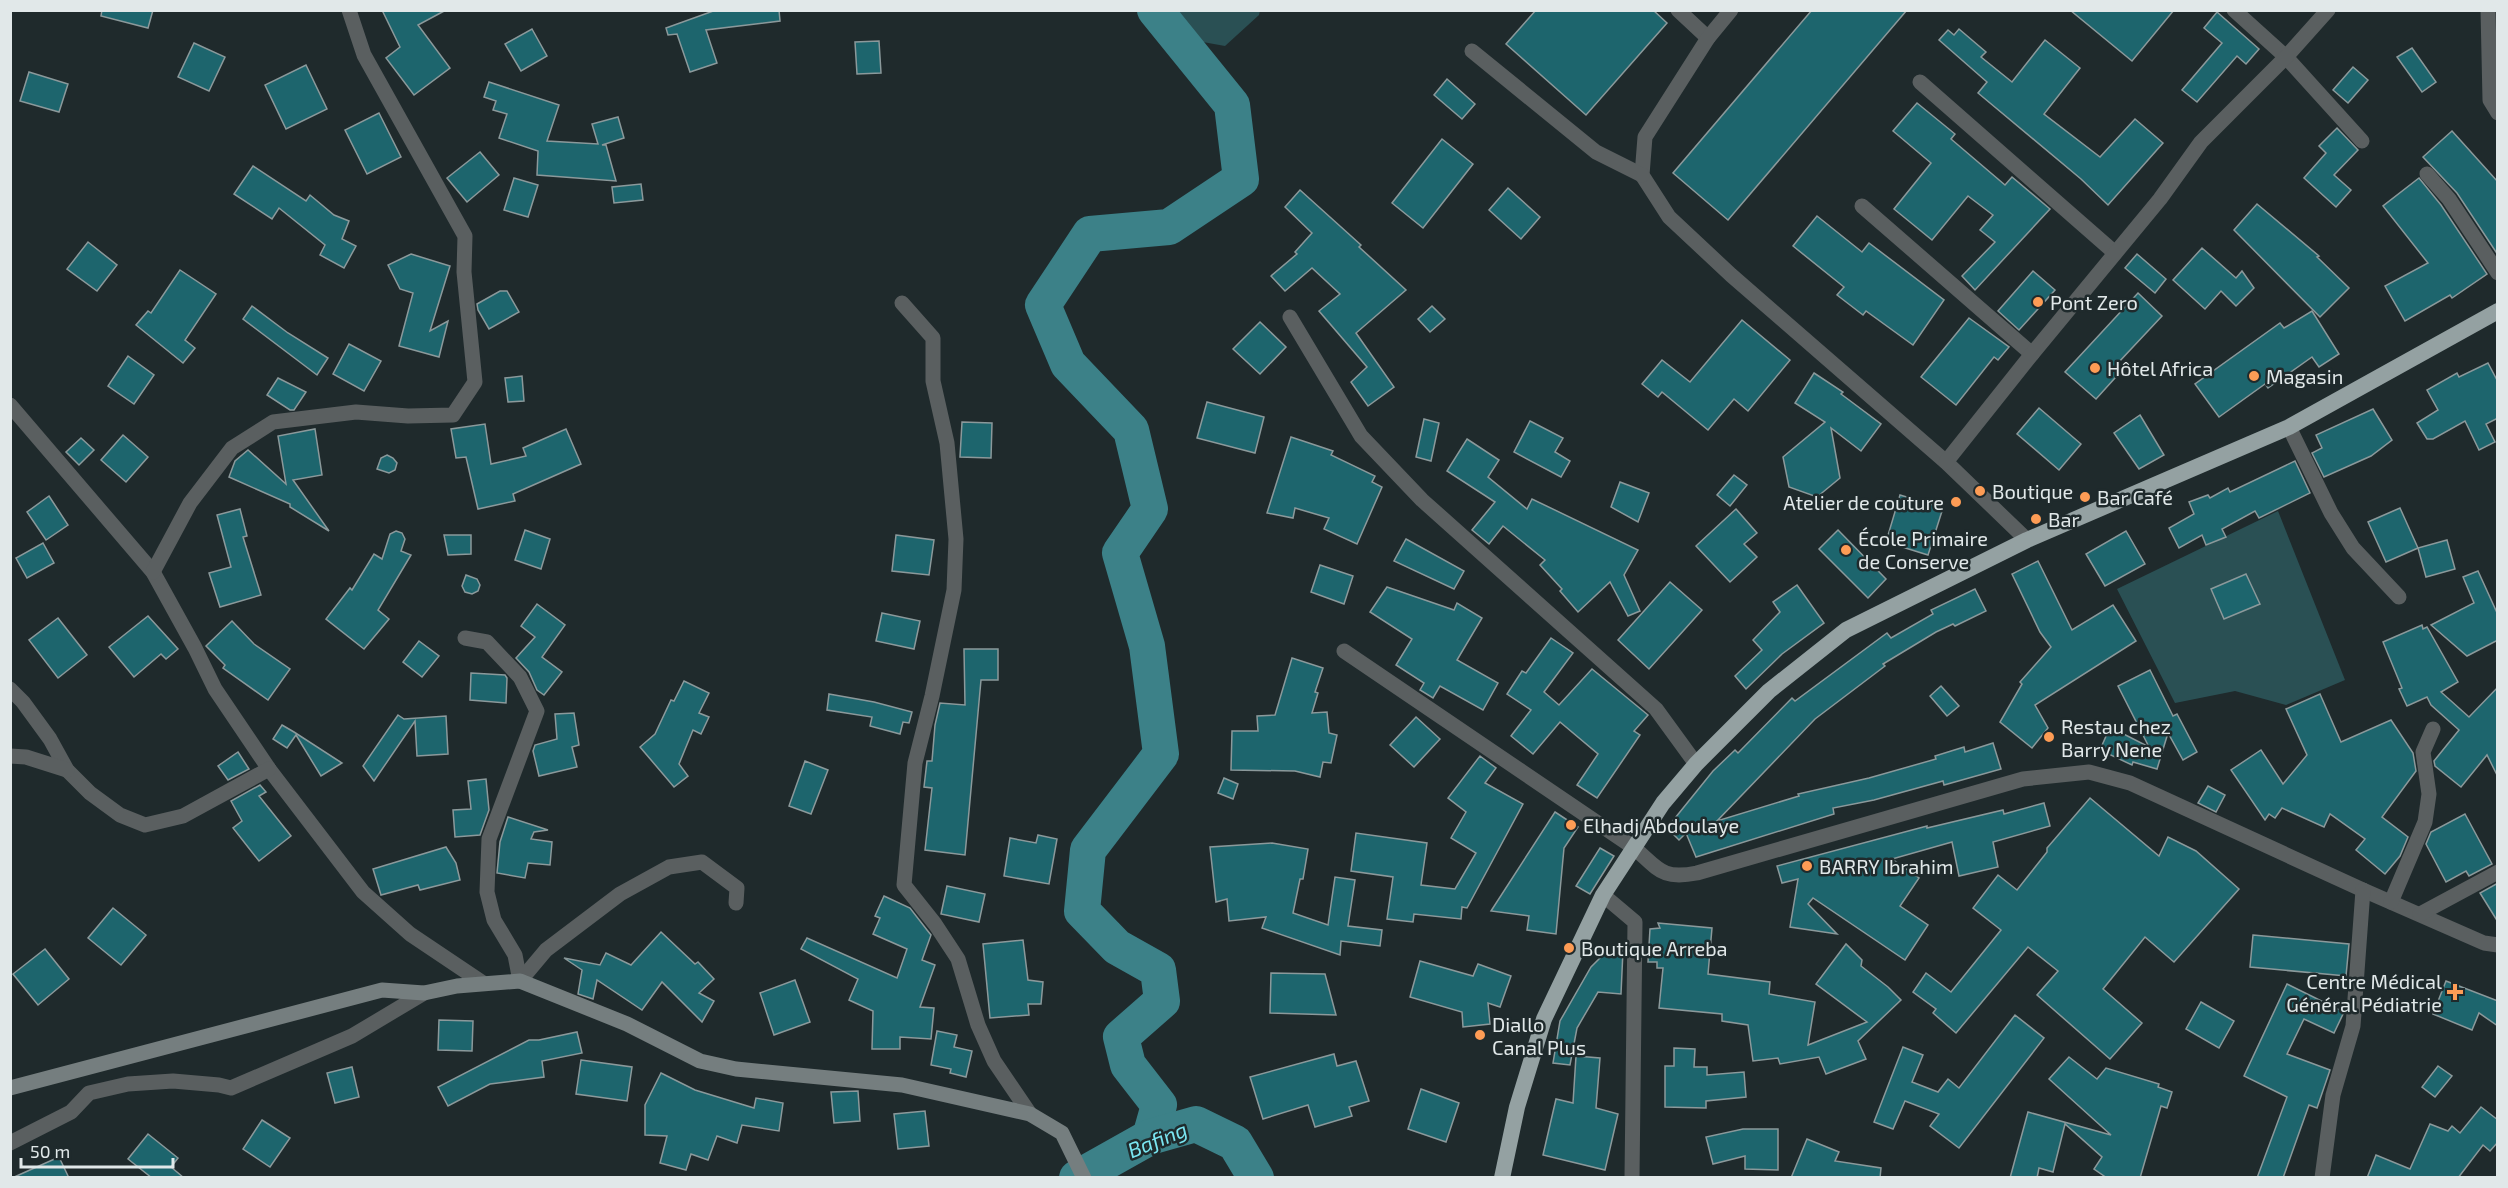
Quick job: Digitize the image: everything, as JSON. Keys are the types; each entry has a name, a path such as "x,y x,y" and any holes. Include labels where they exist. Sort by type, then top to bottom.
{"highway":[{"path":"1503,1178 1516,1107 1544,1019 1603,895 1663,803 1696,764 1769,691 1846,630 2027,540 2289,427 2498,311"}],"main road":[{"path":"10,1088 382,990 424,993 483,983 520,981 627,1024 700,1061 736,1069 902,1085 1030,1114 1062,1133 1082,1171"}],"street":[{"path":"153,572 190,503 232,448 273,422 356,412 408,416 453,415 475,382 464,272 465,236 364,55 349,10"},
{"path":"1678,10 1708,38"},
{"path":"1642,174 1645,137 1708,38 1731,10"},
{"path":"2234,10 2286,57 2362,141"},
{"path":"1946,462 2160,200 2201,142 2286,57 2328,10"},
{"path":"2488,10 2490,99 2498,113"},
{"path":"1472,51 1596,152 1642,174 1669,217 1731,275 1946,462 2027,540"},
{"path":"1920,82 2115,253"},
{"path":"2427,174 2449,199 2498,273"},
{"path":"1862,206 2032,354"},
{"path":"902,303 933,338 933,381 947,443 956,539 954,590 932,696 915,762 904,885 935,924 958,959 978,1025 994,1061 1030,1114"},
{"path":"1290,317 1361,436 1422,500 1656,709 1696,764"},
{"path":"10,405 153,572 215,689 269,769 363,892 410,934 483,983"},
{"path":"2289,427 2331,513 2353,548 2399,597"},
{"path":"465,638 487,642 520,677 537,711 489,839 488,892 494,920 515,955 520,981"},
{"path":"1344,651 1633,847 1664,873 1672,876 1684,876 2023,779 2089,772 2130,783 2363,890 2484,943 2498,945"},
{"path":"10,689 23,702 50,740 67,770 90,793 120,816 145,825 183,816 269,769"},
{"path":"2391,902 2425,822 2429,794 2424,752 2433,729"},
{"path":"10,756 26,757 67,770"},
{"path":"520,981 546,950 620,894 669,867 702,862 737,888 736,903"},
{"path":"2420,914 2498,872"},
{"path":"2322,1178 2334,1095 2353,1026 2363,890"},
{"path":"1603,895 1635,922 1632,1178"},
{"path":"10,1143 70,1112 89,1092 128,1084 173,1081 219,1084 231,1088 352,1036 424,993"}],"shaded area":[{"path":"1149,11 1260,11 1259,15 1225,46 1164,35"},
{"path":"2278,511 2345,680 2286,705 2235,691 2175,703 2117,589"}],"building":[{"path":"102,10 153,10 148,28 101,16"},
{"path":"382,10 446,10 418,25 450,68 414,95 386,58 400,47"},
{"path":"716,10 779,10 780,21 706,30 717,63 690,72 677,34 668,35 666,28"},
{"path":"1536,10 1653,10 1667,23 1586,115 1506,44"},
{"path":"1812,10 1907,10 1728,220 1673,173"},
{"path":"2070,10 2174,10 2132,61"},
{"path":"2217,12 2259,49 2246,64 2237,56 2197,102 2182,90 2222,43 2204,28"},
{"path":"532,29 547,56 521,71 505,44"},
{"path":"1959,29 1986,52 1981,57 2012,82 2045,40 2080,68 2044,114 2100,157 2135,119 2163,143 2108,205 2081,179 1978,93 1987,82 1939,40 1948,30 1954,35"},
{"path":"879,41 881,73 857,74 855,42"},
{"path":"194,43 225,57 209,91 178,77"},
{"path":"2412,48 2436,82 2422,92 2397,57"},
{"path":"306,65 327,109 286,129 265,85"},
{"path":"2353,67 2368,80 2348,103 2333,90"},
{"path":"29,72 68,84 59,112 20,101"},
{"path":"1447,79 1475,104 1462,119 1434,95"},
{"path":"489,82 559,105 547,141 598,144 592,124 618,117 624,138 602,145 606,145 616,181 537,175 538,151 499,138 507,114 493,110 496,101 484,97"},
{"path":"1917,103 1955,134 1951,139 2005,185 2012,177 2050,209 1975,290 1962,276 1995,242 1980,230 1993,215 1968,196 1932,240 1894,209 1931,163 1893,131"},
{"path":"379,113 401,157 367,174 345,130"},
{"path":"2337,128 2358,150 2334,175 2351,190 2336,207 2304,178 2326,153 2319,146"},
{"path":"2452,131 2498,182 2498,255 2457,193 2423,157"},
{"path":"1442,139 1473,164 1423,228 1392,203"},
{"path":"480,152 499,175 467,202 447,178"},
{"path":"253,166 306,201 310,195 334,215 349,221 342,239 356,246 344,268 320,255 325,245 279,208 272,219 234,194"},
{"path":"514,178 538,185 528,217 504,210"},
{"path":"2419,178 2441,205 2487,274 2452,298 2450,295 2405,321 2385,286 2428,263 2383,206"},
{"path":"641,184 643,200 614,203 612,187"},
{"path":"1508,188 1540,217 1521,239 1489,210"},
{"path":"1300,190 1361,245 1359,247 1406,290 1356,333 1394,387 1368,406 1351,382 1367,367 1319,311 1340,294 1312,268 1285,291 1271,276 1297,254 1295,252 1312,233 1285,207"},
{"path":"2257,204 2319,256 2317,257 2349,288 2320,317 2234,230"},
{"path":"1817,216 1862,252 1869,243 1944,300 1913,345 1866,311 1863,315 1837,295 1844,287 1793,246"},
{"path":"88,242 117,265 97,291 67,269"},
{"path":"2202,248 2236,278 2242,271 2254,288 2236,306 2221,291 2205,309 2173,280"},
{"path":"411,254 450,266 430,331 448,321 439,357 399,346 413,293 400,289 388,265"},
{"path":"2137,254 2166,279 2155,293 2125,268"},
{"path":"180,270 216,294 185,340 195,348 183,363 136,325 148,311 151,313"},
{"path":"2033,271 2055,290 2019,330 1998,311"},
{"path":"500,291 507,291 519,312 489,329 477,304"},
{"path":"2138,293 2162,316 2118,363 2124,368 2096,399 2065,372"},
{"path":"252,306 288,333 328,358 317,375 243,319"},
{"path":"1432,306 1445,319 1430,332 1418,319"},
{"path":"2312,311 2339,354 2319,367 2312,357 2268,388 2265,384 2219,417 2195,384 2280,323 2284,328"},
{"path":"1969,318 2009,347 1998,360 1994,357 1956,405 1921,377"},
{"path":"1742,320 1790,360 1748,411 1734,399 1708,430 1662,392 1658,397 1642,384 1662,360 1690,382"},
{"path":"1260,322 1286,347 1260,374 1233,349"},
{"path":"349,344 381,361 364,391 333,374"},
{"path":"128,356 154,375 134,404 108,386"},
{"path":"2488,363 2498,382 2498,418 2486,424 2495,442 2479,450 2465,421 2433,439 2427,439 2417,423 2438,410 2427,390 2457,373 2459,377"},
{"path":"1814,373 1843,392 1841,394 1881,424 1861,451 1831,428 1840,478 1817,497 1789,487 1783,457 1825,422 1795,403"},
{"path":"522,376 524,401 508,402 505,378"},
{"path":"278,378 306,392 294,410 290,410 267,395"},
{"path":"1207,402 1264,417 1255,453 1197,438"},
{"path":"2039,408 2081,444 2059,470 2017,434"},
{"path":"2373,409 2392,440 2371,456 2324,477 2312,453 2322,448 2316,435"},
{"path":"2140,415 2164,455 2139,469 2114,433"},
{"path":"1424,419 1439,423 1431,461 1416,457"},
{"path":"1530,421 1563,438 1555,452 1570,461 1561,477 1514,452"},
{"path":"962,422 992,423 991,458 960,457"},
{"path":"485,424 491,464 526,456 523,448 566,429 581,464 513,494 515,501 478,509 466,457 456,458 451,429"},
{"path":"315,429 322,475 293,480 329,531 290,507 290,504 229,477 235,461 248,450 286,484 278,436"},
{"path":"123,435 148,457 126,482 101,460"},
{"path":"1291,437 1333,451 1331,455 1375,476 1372,482 1382,487 1357,544 1324,529 1329,518 1295,508 1293,518 1267,513"},
{"path":"81,438 94,450 79,465 66,452"},
{"path":"1467,439 1499,460 1488,477 1527,509 1532,499 1638,550 1624,575 1640,611 1628,616 1610,582 1578,612 1560,591 1562,589 1540,565 1545,560 1503,526 1489,544 1472,530 1495,502 1447,471"},
{"path":"387,455 397,463 395,470 389,473 377,469 381,458"},
{"path":"2295,461 2310,493 2259,518 2255,511 2222,529 2226,537 2206,545 2202,535 2179,548 2169,528 2194,514 2189,502 2208,495 2210,498 2228,488 2230,492"},
{"path":"1734,475 1747,485 1730,506 1717,495"},
{"path":"1620,482 1649,493 1638,522 1611,507"},
{"path":"1900,495 1943,508 1928,555 1886,542"},
{"path":"49,496 68,525 46,540 27,512"},
{"path":"2400,508 2418,548 2386,562 2368,522"},
{"path":"240,509 247,536 243,537 261,595 220,607 209,573 231,567 217,515"},
{"path":"1736,509 1757,533 1744,544 1757,557 1730,582 1696,546"},
{"path":"525,530 550,539 541,569 515,560"},
{"path":"1838,530 1886,579 1868,598 1819,549"},
{"path":"396,531 402,533 405,539 401,551 411,555 378,610 389,619 364,649 326,619 350,588 352,590 374,554 382,559 390,534"},
{"path":"2126,531 2145,564 2105,586 2086,554"},
{"path":"444,535 471,535 471,554 448,555"},
{"path":"896,535 934,540 929,575 892,571"},
{"path":"1406,539 1464,571 1454,589 1394,561"},
{"path":"2447,540 2455,569 2426,577 2418,548"},
{"path":"43,543 54,563 27,578 16,558"},
{"path":"2038,561 2072,630 2113,605 2136,641 2035,705 2048,728 2032,748 2000,722 2022,684 2020,682 2051,647 2040,632 2012,574"},
{"path":"1320,565 1353,576 1344,604 1311,592"},
{"path":"2478,571 2498,615 2498,640 2467,656 2431,625 2474,603 2463,577"},
{"path":"2246,574 2260,604 2224,619 2211,589"},
{"path":"466,575 477,579 480,585 478,591 472,594 465,592 462,586"},
{"path":"1670,582 1702,610 1649,669 1618,640"},
{"path":"1797,585 1824,623 1782,654 1746,689 1735,676 1762,650 1753,640 1780,612 1773,602"},
{"path":"1387,587 1454,610 1457,603 1482,618 1457,660 1498,683 1483,710 1440,686 1433,698 1420,690 1424,683 1396,665 1412,639 1370,612"},
{"path":"1975,589 1986,611 1955,626 1953,624 1936,632 1883,664 1885,666 1815,719 1717,821 1799,796 1798,794 1869,778 1936,759 1935,756 1964,747 1965,752 1993,743 2001,769 1944,785 1943,781 1874,800 1833,808 1834,814 1696,857 1686,833 1679,840 1667,828 1713,771 1735,750 1738,753 1792,698 1795,701 1887,633 1891,638 1933,614 1931,610"},
{"path":"537,604 565,625 542,657 562,672 544,695 537,690 529,672 516,658 535,637 521,626"},
{"path":"882,613 920,621 914,649 876,641"},
{"path":"148,616 178,649 166,659 161,654 134,677 109,647"},
{"path":"58,618 87,655 58,678 29,640"},
{"path":"232,621 254,644 290,669 268,700 223,668 225,665 206,646"},
{"path":"2422,625 2423,629 2427,627 2458,682 2441,692 2469,717 2498,687 2498,777 2487,755 2461,787 2435,766 2434,761 2459,730 2431,705 2427,697 2407,706 2383,642"},
{"path":"1551,638 1573,653 1544,692 1559,705 1592,669 1648,715 1634,731 1640,735 1597,798 1577,785 1598,754 1560,722 1533,754 1511,736 1531,710 1507,694 1522,671 1526,673"},
{"path":"419,641 439,656 422,677 403,662"},
{"path":"964,649 998,649 998,680 981,680 965,855 925,850 932,788 924,787 927,761 932,761 935,725 940,703 965,705"},
{"path":"1292,658 1323,668 1315,692 1318,693 1312,713 1327,712 1329,733 1337,735 1331,763 1323,762 1320,777 1295,771 1231,770 1232,731 1258,731 1257,716 1275,715"},
{"path":"2150,670 2173,716 2177,714 2197,752 2183,760 2168,733 2157,769 2133,762 2132,765 2100,750 2110,727 2149,747 2118,686"},
{"path":"471,673 505,675 507,678 506,703 470,700"},
{"path":"684,681 709,693 699,713 709,717 701,734 693,730 679,764 688,776 674,787 640,747 655,734 671,700 674,701"},
{"path":"1941,686 1959,706 1947,716 1930,696"},
{"path":"829,694 912,712 909,723 903,722 900,734 870,726 872,717 827,710"},
{"path":"2320,694 2341,742 2391,720 2413,753 2416,771 2382,817 2408,837 2400,856 2385,874 2356,850 2365,839 2330,814 2324,827 2282,808 2275,818 2269,814 2265,820 2231,770 2261,750 2283,784 2307,755 2286,709"},
{"path":"574,713 579,745 572,747 577,767 539,776 533,751 535,745 557,739 555,714"},
{"path":"398,715 404,719 446,716 448,754 417,756 415,721 374,781 363,766"},
{"path":"1416,717 1440,739 1414,767 1390,745"},
{"path":"282,725 342,763 321,776 296,735 287,748 273,739"},
{"path":"238,752 249,769 228,780 218,766"},
{"path":"1480,756 1496,768 1485,783 1523,804 1467,908 1462,907 1461,919 1414,914 1413,922 1387,919 1393,877 1351,871 1356,833 1427,843 1421,885 1455,889 1476,853 1451,838 1466,812 1448,798"},
{"path":"805,761 828,770 811,814 789,806"},
{"path":"1224,778 1238,784 1233,799 1218,793"},
{"path":"486,779 489,810 480,835 455,837 453,810 471,809 468,781"},
{"path":"260,785 266,792 259,796 291,836 259,861 233,828 242,821 231,801"},
{"path":"2208,786 2225,795 2216,812 2198,803"},
{"path":"2090,798 2159,856 2168,837 2196,851 2239,889 2174,962 2145,937 2103,989 2142,1023 2110,1059 2037,995 2058,971 2028,947 1956,1033 1933,1013 1936,1009 1913,992 1926,973 1951,992 2001,930 1973,908 1998,875 2017,890 2047,852 2047,848"},
{"path":"2044,803 2050,826 1993,842 1998,867 1959,876 1952,842 1892,859 1919,878 1900,906 1928,925 1905,960 1813,898 1808,904 1837,934 1790,927 1798,879 1782,883 1777,866 1927,826 1927,828 2003,810 2004,814"},
{"path":"1555,812 1578,827 1564,848 1556,934 1527,930 1529,916 1491,911"},
{"path":"2465,814 2492,864 2469,876 2466,871 2446,882 2426,844 2431,832"},
{"path":"508,817 548,830 534,832 531,839 552,842 550,865 528,863 525,878 497,873 500,842"},
{"path":"1038,835 1057,839 1049,884 1004,876 1010,838 1036,843"},
{"path":"1272,843 1308,849 1303,879 1300,879 1293,913 1328,925 1335,877 1355,880 1348,926 1382,930 1380,946 1341,941 1340,955 1262,928 1266,917 1229,921 1227,899 1216,902 1210,847"},
{"path":"446,847 456,863 460,880 420,890 418,885 381,895 373,869"},
{"path":"1600,848 1614,856 1590,894 1576,886"},
{"path":"2498,883 2498,922 2480,893"},
{"path":"947,886 985,894 979,922 941,914"},
{"path":"884,896 910,908 931,935 922,960 935,965 920,1007 934,1008 931,1039 900,1037 900,1049 872,1049 873,1011 849,1000 858,979 801,949 807,938 897,978 907,949 873,934 880,918 875,916"},
{"path":"113,908 146,935 121,965 88,938"},
{"path":"1658,923 1712,928 1708,974 1770,982 1769,994 1815,1002 1808,1045 1867,1022 1816,984 1846,944 1862,960 1861,966 1901,1000 1858,1041 1866,1059 1826,1074 1819,1057 1780,1064 1778,1058 1753,1061 1748,1025 1722,1021 1722,1014 1659,1008 1663,968 1657,968 1657,962 1648,962 1650,929 1660,928"},
{"path":"661,932 695,964 698,962 714,979 699,993 714,1001 702,1022 662,982 642,1010 597,980 593,999 578,994 582,970 564,958 600,965 606,953 631,965"},
{"path":"2253,935 2349,944 2346,976 2250,967"},
{"path":"1023,940 1028,980 1043,982 1041,1004 1028,1004 1029,1015 990,1018 983,944"},
{"path":"45,949 69,979 38,1005 13,974"},
{"path":"1609,949 1623,950 1621,994 1598,992 1577,1028 1570,1065 1553,1063 1560,1021 1591,967"},
{"path":"1420,961 1473,976 1478,964 1511,976 1500,1007 1488,1003 1490,1024 1463,1027 1462,1012 1410,997"},
{"path":"1271,973 1325,974 1336,1015 1270,1013"},
{"path":"795,980 810,1022 774,1035 760,993"},
{"path":"2446,981 2498,1001 2498,1026 2479,1013 2472,1030 2433,1014"},
{"path":"2287,984 2344,1012 2334,1033 2304,1019 2287,1054 2330,1070 2317,1108 2309,1105 2283,1178 2257,1178 2287,1097 2244,1076"},
{"path":"2201,1002 2234,1021 2219,1048 2186,1029"},
{"path":"2015,1015 2044,1038 1959,1148 1930,1126 1939,1114 1905,1101 1893,1129 1874,1122 1903,1047 1923,1055 1912,1082 1938,1092 1948,1079 1959,1088"},
{"path":"439,1020 473,1021 472,1051 438,1050"},
{"path":"937,1031 957,1035 954,1047 972,1051 966,1077 950,1073 951,1069 931,1065"},
{"path":"577,1032 582,1053 542,1061 544,1077 490,1084 448,1106 438,1087 529,1040"},
{"path":"1674,1048 1695,1049 1694,1067 1707,1067 1707,1075 1744,1072 1746,1097 1706,1101 1706,1108 1665,1107 1665,1066 1674,1066"},
{"path":"1334,1054 1337,1066 1356,1061 1369,1101 1349,1107 1352,1116 1315,1127 1308,1105 1263,1119 1250,1077"},
{"path":"1576,1056 1600,1058 1596,1108 1618,1114 1605,1170 1543,1155 1556,1099 1573,1103"},
{"path":"2069,1057 2097,1079 2106,1068 2159,1084 2158,1087 2172,1092 2167,1108 2161,1106 2140,1178 2107,1178 2094,1169 2102,1157 2065,1124 2053,1172 2039,1168 2037,1178 2010,1178 2028,1112 2111,1135 2049,1079"},
{"path":"581,1060 632,1067 627,1101 576,1094"},
{"path":"2438,1066 2452,1076 2435,1097 2422,1087"},
{"path":"352,1067 359,1097 335,1103 327,1073"},
{"path":"661,1073 695,1090 754,1108 756,1098 783,1103 779,1131 742,1125 737,1143 717,1136 708,1160 691,1154 686,1170 660,1163 667,1136 645,1135 645,1105"},
{"path":"1421,1089 1459,1103 1446,1142 1408,1129"},
{"path":"858,1091 860,1121 834,1123 831,1092"},
{"path":"2481,1107 2498,1120 2498,1142 2490,1151 2483,1145 2458,1178 2367,1178 2376,1155 2410,1169 2430,1124 2448,1131 2452,1126 2460,1133"},
{"path":"925,1111 929,1146 898,1149 894,1114"},
{"path":"262,1120 290,1138 270,1167 243,1149"},
{"path":"1743,1129 1778,1129 1778,1170 1745,1169 1745,1156 1713,1164 1706,1137"},
{"path":"148,1134 178,1158 171,1167 184,1178 152,1178 128,1159"},
{"path":"1807,1139 1839,1152 1835,1161 1881,1168 1880,1178 1791,1178"},
{"path":"59,1157 69,1178 12,1178"}],"waterway":[{"path":"1150,1137 1159,1105 1128,1065 1121,1037 1162,1001 1158,970 1117,947 1082,911 1088,850 1161,754 1147,646 1120,553 1150,509 1131,430 1068,364 1043,305 1090,234 1169,227 1241,179 1232,105 1155,10"},
{"name":"Bafing","path":"1077,1178 1150,1137 1196,1124 1235,1143 1256,1178"}],"place":[{"name":"Pont Zero","path":"2038,302"},
{"name":"Hôtel Africa","path":"2095,368"},
{"name":"Magasin","path":"2254,376"},
{"name":"Boutique","path":"1980,491"},
{"name":"Bar Café","path":"2085,497"},
{"name":"Atelier de couture","path":"1956,502"},
{"name":"Bar","path":"2036,519"},
{"name":"École Primaire de Conserve","path":"1846,550"},
{"name":"Restau chez Barry Nene","path":"2049,737"},
{"name":"Elhadj Abdoulaye","path":"1571,825"},
{"name":"BARRY Ibrahim","path":"1807,866"},
{"name":"Boutique Arreba","path":"1569,948"},
{"name":"Centre Médical Général Pédiatrie","path":"2455,992"},
{"name":"Diallo Canal Plus","path":"1480,1035"}]}
